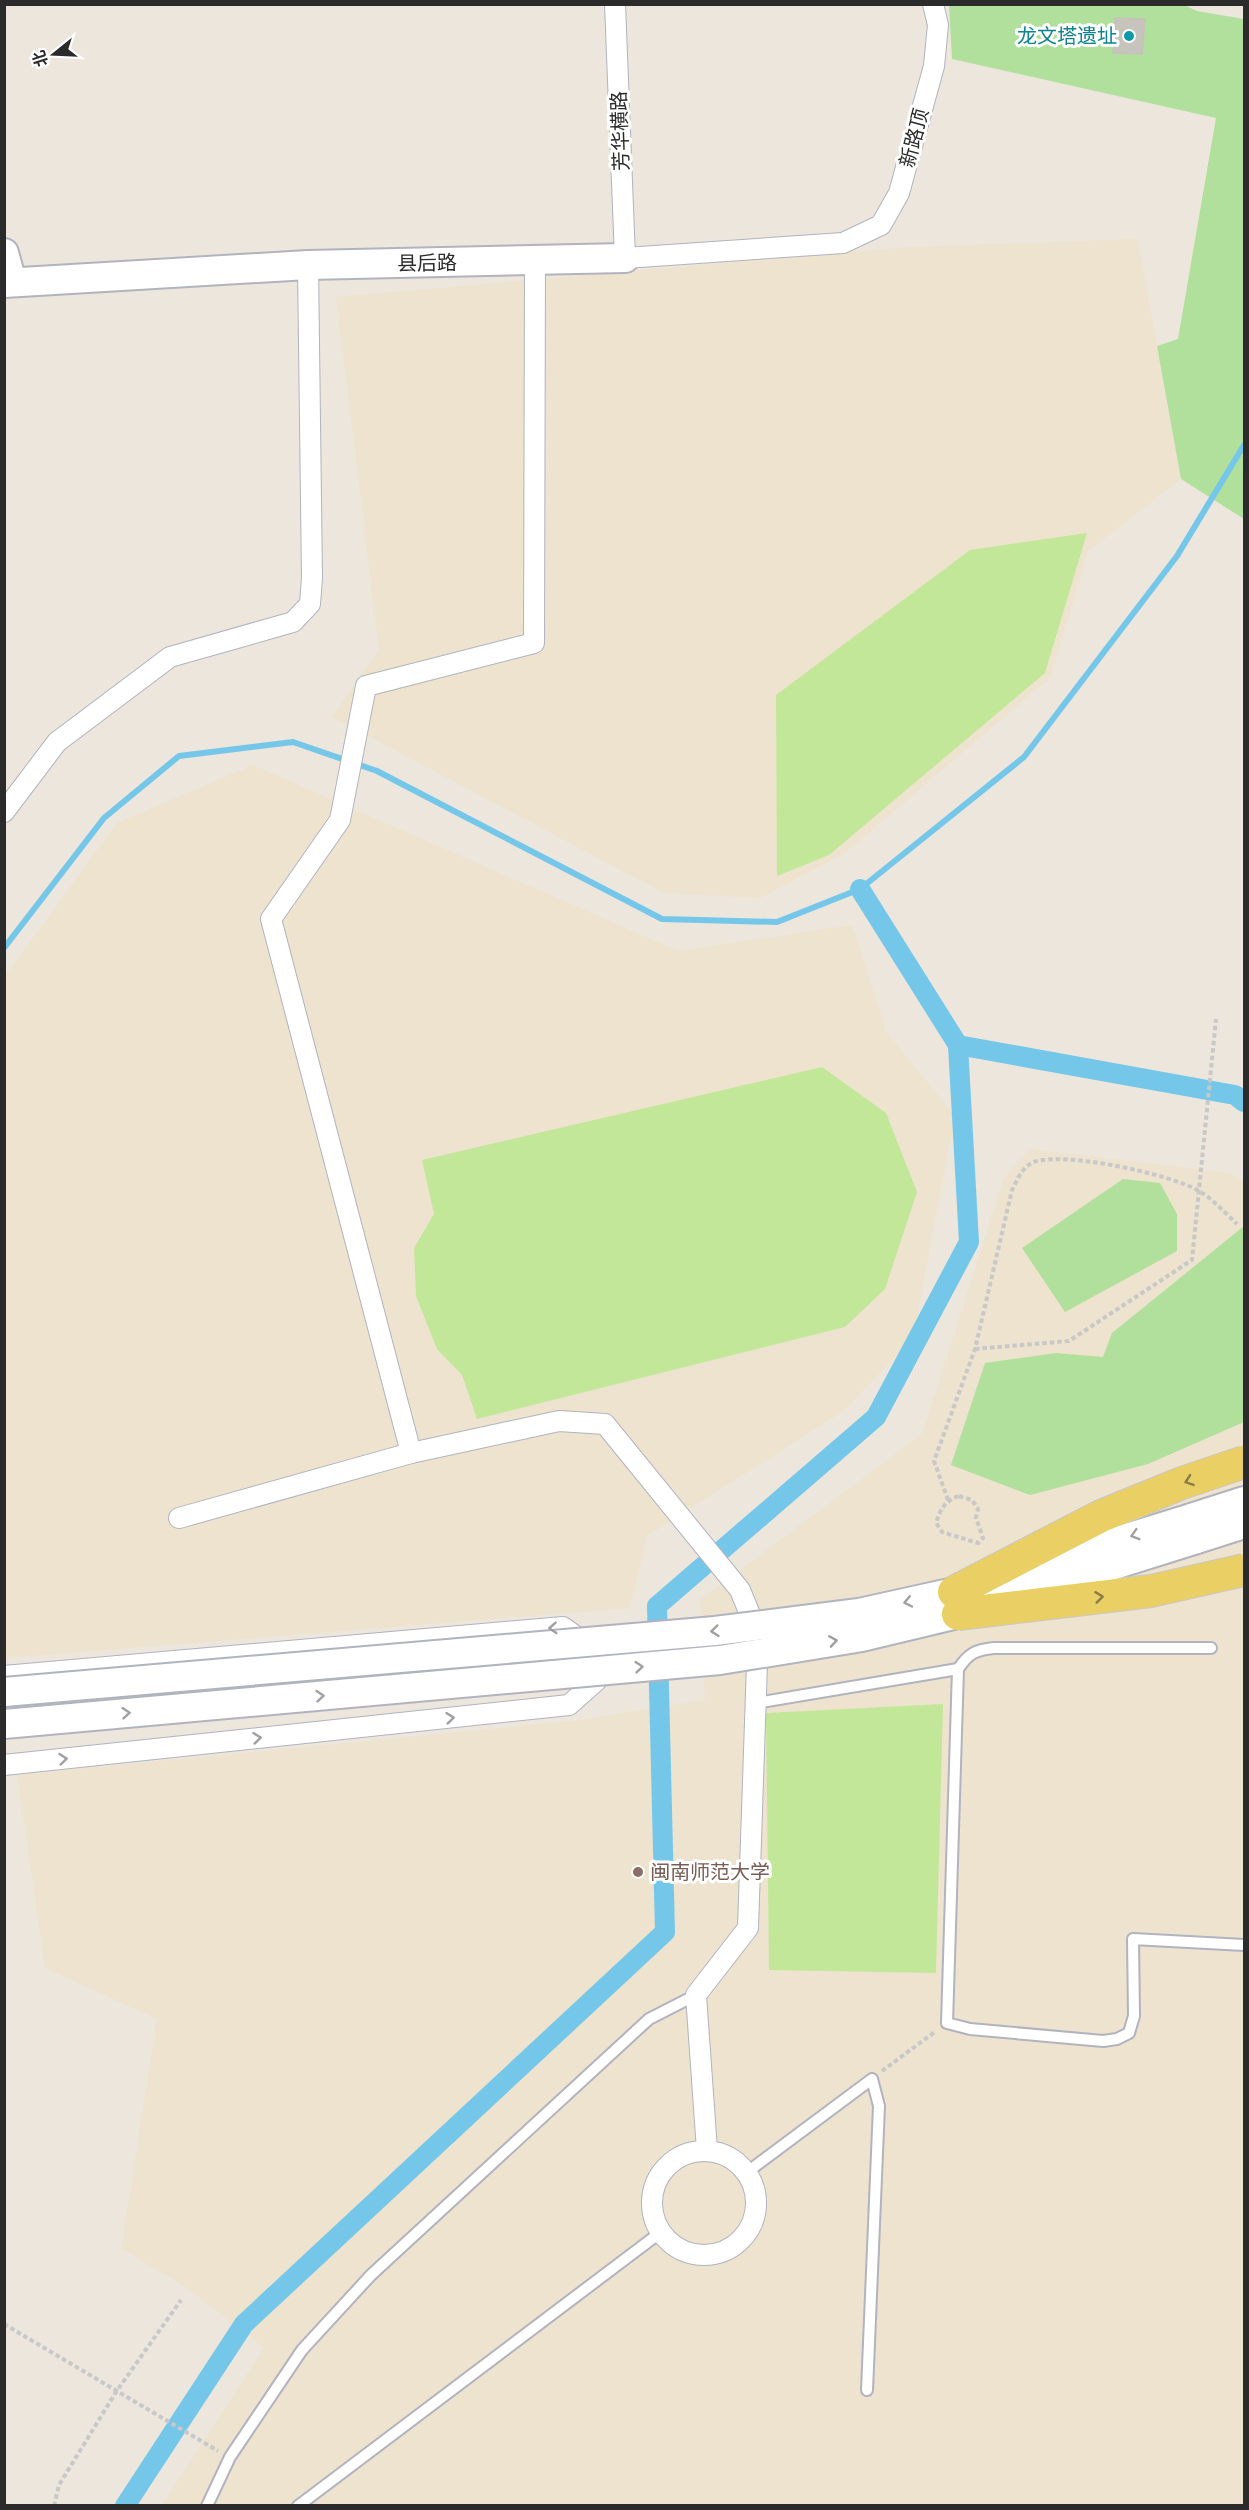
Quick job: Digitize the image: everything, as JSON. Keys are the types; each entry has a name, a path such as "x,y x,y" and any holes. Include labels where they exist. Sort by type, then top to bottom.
{"main road":[{"path":"956,1603 1101,1516 1182,1483 1245,1462"},
{"path":"956,1603 1151,1591 1245,1570"}],"street":[{"name":"芳华横路","path":"615,4 625,258"},
{"name":"新路顶","path":"843,243 881,225 899,193 934,66 938,25 933,4"},
{"name":"县后路","path":"8,283 308,265 625,258 843,243"},
{"path":"4,253 8,283"},
{"path":"411,1453 271,919 340,820 366,686 534,643 535,261"},
{"path":"4,812 57,742 170,657 293,622 310,604 312,578 308,265"},
{"path":"179,1518 411,1453 559,1421 605,1424 740,1590 758,1634 748,1928 696,1995 707,2150"},
{"path":"4,1724 720,1660 862,1637 956,1603 1193,1529 1245,1501"},
{"path":"1193,1529 1245,1524"},
{"path":"4,1692 715,1631 860,1612 956,1603"},
{"path":"4,1676 563,1627 596,1651 596,1682 569,1705 4,1766"},
{"path":"707,2150 729,2158 746,2173 753,2188 756,2204 753,2220 745,2234 733,2246 718,2253 694,2253 672,2244 661,2232 654,2217 652,2200 659,2177 675,2159 690,2152 707,2150"}],"lane":[{"path":"1211,1648 994,1648 977,1650 968,1654 958,1669 946,2023 970,2030 1103,2041 1117,2039 1129,2033 1134,2016 1133,1939 1245,1945"},
{"path":"756,1703 958,1669"},
{"path":"207,2505 230,2457 302,2350 371,2274 650,2019 696,1995"},
{"path":"746,2173 872,2079 879,2106 867,2390"},
{"path":"298,2505 661,2232"}],"path":[{"path":"975,1349 1069,1341 1192,1260 1216,1019"},
{"path":"948,1500 959,1496 972,1500 978,1509 976,1518 983,1538 978,1543 942,1532 936,1522 948,1500 934,1461 975,1349 1012,1190 1018,1176 1031,1163 1047,1158 1107,1164 1148,1172 1199,1190 1237,1224"},
{"path":"872,2079 946,2023"},
{"path":"54,2505 59,2485 116,2392 181,2300"},
{"path":"4,2324 132,2402 230,2457"}],"shaded area":[{"path":"1138,239 1181,479 1088,551 1051,677 845,853 760,898 664,893 332,717 379,650 336,297 910,247"},
{"path":"253,765 678,951 852,925 887,1033 955,1116 913,1338 845,1410 647,1536 630,1608 5,1658 5,976 117,823"},
{"name":"闽南师范大学","path":"1030,1149 1230,1173 1244,1181 1244,2505 162,2505 264,2348 187,2288 121,2248 157,2019 45,1968 17,1775 572,1721 705,1700 700,1600 922,1434 1004,1178"}],"green space":[{"path":"949,5 1184,5 1197,11 1244,19 1244,519 1181,479 1157,346 1178,339 1216,118 952,59"},
{"path":"1087,533 1045,673 829,855 777,876 776,695 970,550"},
{"path":"822,1067 886,1113 917,1192 885,1289 845,1327 477,1419 462,1375 437,1349 416,1296 414,1248 434,1214 422,1160"},
{"path":"1123,1179 1160,1183 1177,1214 1177,1251 1065,1312 1022,1248"},
{"path":"1244,1226 1244,1422 1148,1464 1030,1495 951,1465 985,1363 1056,1353 1103,1357 1112,1333"},
{"path":"943,1704 936,1973 769,1970 766,1713"}],"building":[{"name":"龙文塔遗址","path":"1115,18 1145,19 1142,54 1113,53"}],"waterway":[{"path":"4,948 104,818 179,756 293,742 377,771 662,919 777,922 860,889 1024,757 1177,556 1244,445"},
{"path":"860,889 958,1045"},
{"path":"125,2506 244,2324 665,1932 657,1606 876,1417 969,1242 958,1045 1235,1095 1244,1102"}],"place":[{"name":"龙文塔遗址","path":"1129,36"},
{"name":"闽南师范大学","path":"638,1872"}]}
